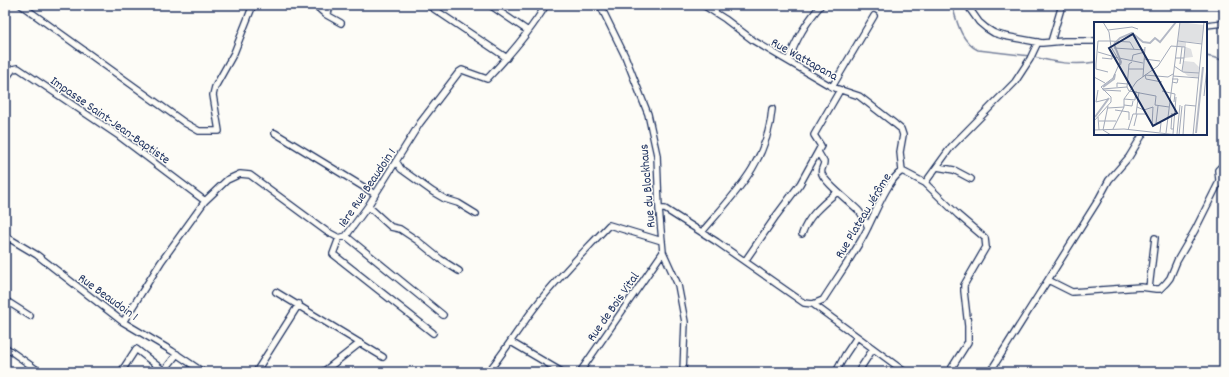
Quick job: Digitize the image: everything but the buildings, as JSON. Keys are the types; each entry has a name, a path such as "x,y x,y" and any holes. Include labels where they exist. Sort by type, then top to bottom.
{"street":[{"path":"21,5 199,131 219,131 213,95 214,87 234,53 253,5"},
{"path":"315,5 325,14 341,23"},
{"path":"325,14 333,5"},
{"path":"428,5 507,58"},
{"path":"490,5 528,31"},
{"name":"1ère Rue Beaudoin 1","path":"124,322 161,262 205,201 227,180 240,174 250,176 326,231 339,238 346,236 368,206 420,123 459,72 462,70 487,79 507,58 539,17 546,5"},
{"name":"Rue du Blockhaus","path":"600,5 625,56 648,114 657,155 659,209 663,252 678,285 685,322 683,372"},
{"name":"Rue Wattapana","path":"703,5 725,19 754,41 832,87 859,96 901,129 903,135 900,152 902,171"},
{"path":"788,61 798,36 811,17 822,5"},
{"path":"967,5 979,22 994,33 1004,36 1038,42 1094,41"},
{"path":"1051,42 1062,5"},
{"path":"832,87 874,16"},
{"path":"1207,24 1224,23"},
{"path":"926,183 951,147 1015,82 1030,59 1038,42"},
{"name":"Impasse Saint-Jean-Baptiste","path":"5,80 13,69 18,68 119,136 205,201"},
{"path":"745,261 800,184 818,152 821,146 814,137 814,134 840,90"},
{"path":"702,232 750,174 769,132 772,109"},
{"path":"275,134 375,194"},
{"path":"990,372 1097,202 1109,180 1129,157 1142,135"},
{"path":"818,152 824,162 822,175 863,216 868,227"},
{"path":"396,162 401,169 433,192 445,199 458,203 476,214"},
{"path":"1048,280 1072,292 1141,287 1160,289 1170,278 1177,261 1195,230 1218,184 1218,170 1224,164"},
{"path":"936,167 954,170 971,179"},
{"name":"Rue Plateau Jérôme","path":"813,304 823,300 868,227 886,192 898,174 902,171 926,183 953,211 986,240 986,247 964,285 968,342 949,372"},
{"path":"802,234 804,226 811,217 838,192"},
{"path":"368,206 391,227 400,230 418,241 440,259 459,271"},
{"path":"659,209 665,209 702,232 804,303 813,304 905,372"},
{"path":"488,372 557,280 609,225 662,241"},
{"name":"Rue Beaudoin 1","path":"5,236 37,255 124,322 177,354 203,372"},
{"path":"346,236 443,315"},
{"path":"339,238 333,254 433,333"},
{"path":"1149,288 1155,238"},
{"name":"Rue de Bois Vital","path":"580,372 663,252"},
{"path":"276,292 299,304 383,357"},
{"path":"5,300 30,316"},
{"path":"256,372 299,304"},
{"path":"836,372 857,337"},
{"path":"511,342 562,372"},
{"path":"323,372 360,343"},
{"path":"5,347 40,372"},
{"path":"121,372 136,349 165,371 177,354"},
{"path":"858,372 873,349"}],"waterway":[{"path":"952,5 960,31 967,42 978,50 1030,56"},
{"path":"1207,56 1224,61"},
{"path":"1034,57 1064,63 1079,64 1094,62"}]}
